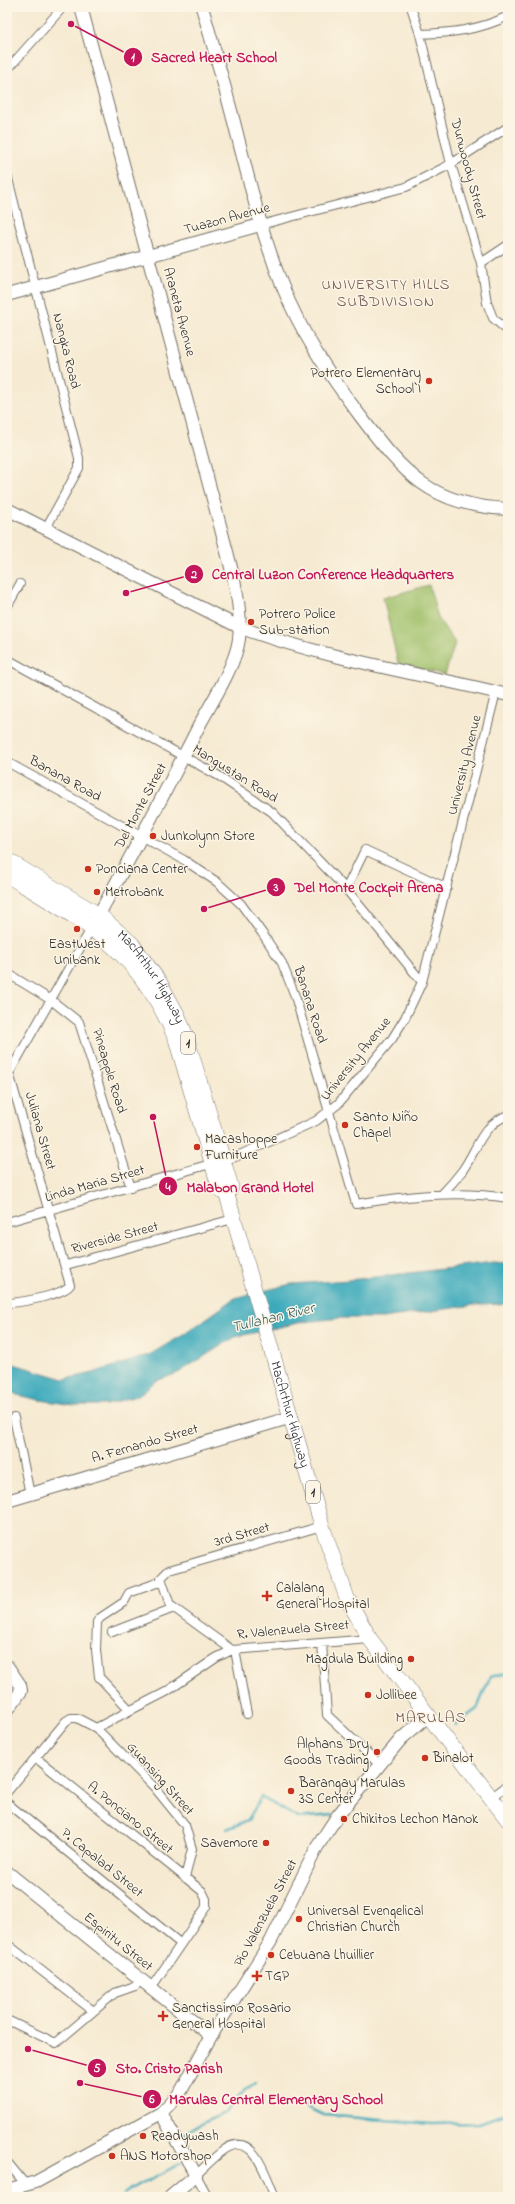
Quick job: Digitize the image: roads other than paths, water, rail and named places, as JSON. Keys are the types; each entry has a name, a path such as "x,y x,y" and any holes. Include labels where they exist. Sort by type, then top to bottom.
{"highway":[{"name":"MacArthur Highway","path":"7,860 135,948 160,983 177,1014 186,1036 218,1162 220,1190 227,1195 292,1417 322,1526 347,1598 370,1639 508,1820"},
{"name":"MacArthur Highway","path":"7,875 95,921"}],"street":[{"path":"7,70 63,7"},
{"name":"Araneta Avenue","path":"81,7 222,529 240,614 239,627"},
{"path":"202,7 260,225 283,286 313,348 336,384 358,414 411,477 444,496 464,503 489,508 508,509"},
{"name":"Dunwoody Street","path":"411,7 420,34 451,164 481,263 487,303 494,318 508,330"},
{"path":"420,34 468,30 490,25 508,16"},
{"name":"Tuazon Avenue","path":"7,295 260,225 406,187 451,164 508,127"},
{"name":"Nangka Road","path":"7,175 79,458 79,468 46,528"},
{"path":"481,263 508,246"},
{"path":"7,509 239,627 263,636 502,694"},
{"path":"7,607 20,584"},
{"name":"Del Monte Street","path":"8,1074 142,837 184,757 236,651 239,627"},
{"name":"Mangustan Road","path":"7,659 240,789 272,812 346,889 422,982"},
{"name":"University Avenue","path":"218,1162 284,1136 329,1113 392,1039 405,1018 422,982 502,694"},
{"name":"Banana Road","path":"7,762 184,860 217,882 241,904 282,963 295,996 356,1204 442,1194"},
{"path":"346,889 365,850 447,888"},
{"name":"Pineapple Road","path":"7,973 51,1000 80,1022 131,1188"},
{"name":"Juliana Street","path":"8,1074 66,1265"},
{"path":"442,1194 462,1171 483,1133 494,1123 508,1115"},
{"name":"Linda Maria Street","path":"7,1222 131,1188 218,1162"},
{"path":"442,1194 470,1194 508,1198"},
{"name":"Riverside Street","path":"7,1303 17,1303 68,1288 70,1281 66,1265 234,1219"},
{"name":"A. Fernando Street","path":"7,1501 292,1417"},
{"path":"14,1418 30,1494"},
{"name":"3rd Street","path":"162,1581 161,1578 169,1570 322,1526"},
{"path":"130,1710 99,1677 96,1650 97,1622 100,1618 124,1602 129,1593 162,1581 170,1605 234,1650 247,1714"},
{"path":"112,1632 174,1608"},
{"name":"R. Valenzuela Street","path":"96,1728 166,1692 216,1658 234,1650 370,1639"},
{"path":"322,1643 327,1715 379,1764"},
{"path":"7,1666 20,1685 21,1691 7,1710"},
{"name":"Pio Valenzuela Street","path":"7,2190 42,2179 161,2113 180,2093 211,2036 271,1941 318,1847 338,1815 379,1764 405,1736 429,1715"},
{"name":"Guansing Street","path":"36,1758 71,1718 76,1718 96,1728 155,1788 185,1825 192,1849 185,1878"},
{"path":"7,1792 36,1758"},
{"name":"A. Ponciano Street","path":"36,1758 202,1891 206,1899 206,1907 181,1944"},
{"path":"491,1798 508,1785"},
{"name":"P. Capalad Street","path":"7,1803 181,1944"},
{"name":"Espiritu Street","path":"7,1872 211,2036"},
{"path":"7,1944 92,2010"},
{"path":"151,1988 181,1944"},
{"path":"7,2020 56,2043 60,2042 92,2010 115,1993 134,1986 141,1980"},
{"path":"161,2113 208,2197"},
{"path":"170,2197 224,2150 234,2145 243,2145 253,2150 275,2197"},
{"path":"7,2162 26,2185"}],"water":[{"name":"Tullahan River","path":"494,1263 508,1264 508,1304 474,1305 383,1318 341,1318 303,1322 235,1337 178,1373 156,1381 139,1395 106,1405 74,1405 40,1400 17,1395 7,1389 7,1362 64,1379 89,1374 149,1355 186,1333 235,1298 291,1284 349,1280"}],"waterway":[{"path":"455,1725 477,1709 490,1677 508,1673"},
{"path":"227,1829 248,1820 261,1797 298,1818 333,1815"},
{"path":"183,2135 205,2122 225,2113 245,2090 255,2083"},
{"path":"306,2107 323,2115 432,2124 479,2123 508,2113"},
{"path":"124,2194 132,2188 182,2163"}],"place":[{"name":"Sacred Heart School","path":"71,24"},
{"name":"Potrero Elementary School I","path":"429,381"},
{"name":"Central Luzon Conference Headquarters","path":"126,593"},
{"name":"Potrero Police Sub-station","path":"251,622"},
{"name":"Junkolynn Store","path":"153,836"},
{"name":"Ponciana Center","path":"88,869"},
{"name":"Metrobank","path":"97,892"},
{"name":"Del Monte Cockpit Arena","path":"204,909"},
{"name":"EastWest Unibank","path":"77,929"},
{"name":"Malabon Grand Hotel","path":"153,1117"},
{"name":"Santo Niño Chapel","path":"345,1125"},
{"name":"Macashoppe Furniture","path":"197,1147"},
{"name":"Calalang General Hospital","path":"267,1596"},
{"name":"Magdula Building","path":"411,1659"},
{"name":"Jollibee","path":"368,1695"},
{"name":"Alphans Dry Goods Trading","path":"377,1752"},
{"name":"Binalot","path":"425,1758"},
{"name":"Barangay Marulas 3S Center","path":"291,1791"},
{"name":"Chikitos Lechon Manok","path":"344,1819"},
{"name":"Savemore","path":"266,1843"},
{"name":"Universal Evengelical Christian Church","path":"299,1919"},
{"name":"Cebuana Lhuillier","path":"271,1955"},
{"name":"TGP","path":"257,1976"},
{"name":"Sanctissimo Rosario General Hospital","path":"163,2016"},
{"name":"Sto. Cristo Parish","path":"28,2049"},
{"name":"Marulas Central Elementary School","path":"80,2083"},
{"name":"Readywash","path":"143,2136"},
{"name":"ANS Motorshop","path":"112,2156"}],"district":[{"name":"UNIVERSITY HILLS SUBDIVISION","path":"386,294"},
{"name":"MARULAS","path":"431,1718"}]}
